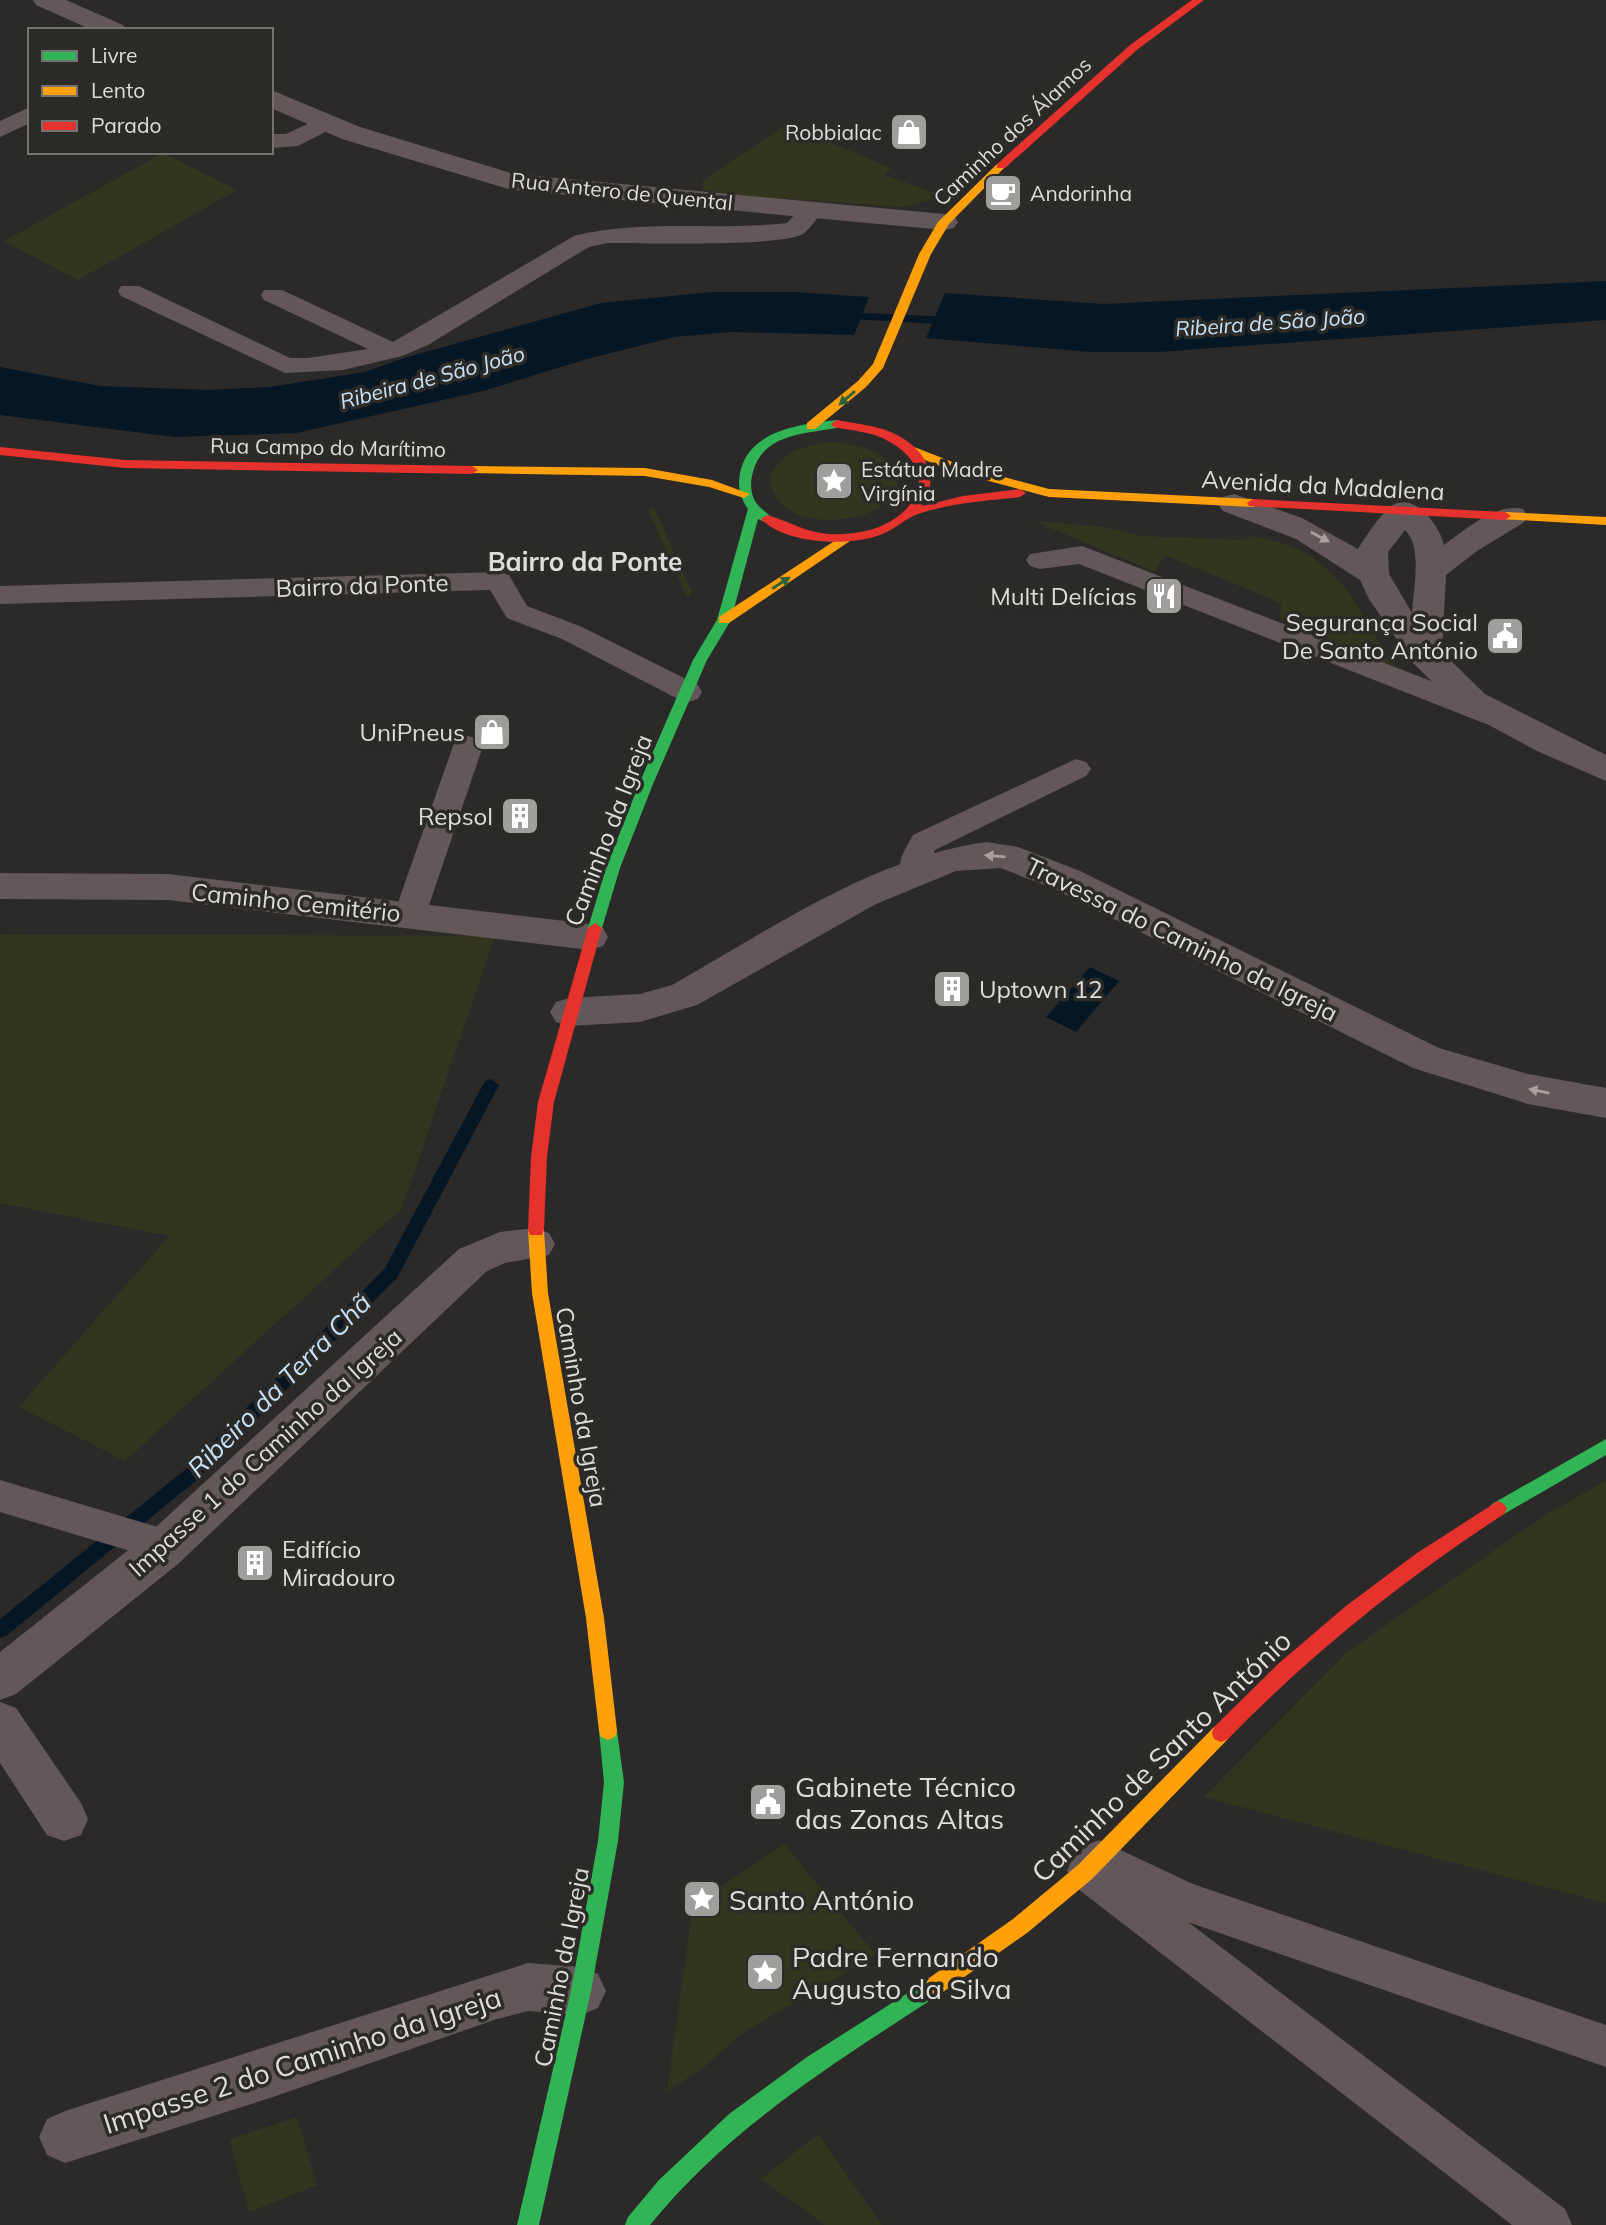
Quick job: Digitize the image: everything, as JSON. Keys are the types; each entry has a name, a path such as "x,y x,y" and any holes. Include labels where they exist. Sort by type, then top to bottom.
{"street":[{"path":"45,0 109,28"},
{"name":"Caminho dos Álamos","path":"811,426 862,384 878,365 922,261 944,222 1000,166 1134,47 1199,0"},
{"name":"Rua Antero de Quental","path":"273,99 351,132 512,182 944,222"},
{"name":"Caminho dos Álamos","path":"876,391 878,365"},
{"path":"877,410 884,432"},
{"path":"730,457 783,434 811,426 849,425 884,432 914,451 925,466 929,481 925,496 915,511 897,524 873,534 845,538 810,536 778,527 754,510 744,494 744,469 760,446"},
{"name":"Rua Campo do Marítimo","path":"0,451 125,464 657,473 716,483 744,494"},
{"name":"Avenida da Madalena","path":"914,451 959,469 1037,492"},
{"name":"Rua Campo do Marítimo","path":"657,473 695,465"},
{"name":"Avenida da Madalena","path":"915,511 963,500 1037,492 1606,521"},
{"path":"1234,504 1289,521 1329,541 1373,574"},
{"name":"Caminho da Igreja","path":"528,2225 581,1991 612,1811 612,1754 595,1618 544,1317 535,1244 537,1183 546,1102 590,937 646,784 700,660 724,620 754,510"},
{"path":"1425,655 1431,571 1426,533 1403,512 1372,551 1373,574 1385,599 1425,655 1450,683 1500,718 1606,769"},
{"path":"1431,571 1466,544 1512,516"},
{"name":"Caminho da Igreja","path":"724,620 845,538"},
{"name":"Travessa do Caminho da Igreja","path":"569,1012 640,1008 684,995 863,895 915,872 974,855 1015,858 1067,880 1426,1058 1516,1086 1606,1103"},
{"name":"Caminho Cemitério","path":"0,886 168,887 590,937"},
{"name":"Impasse 1 do Caminho da Igreja","path":"0,1679 155,1545 473,1260 500,1248 535,1244"},
{"name":"Caminho de Santo António","path":"636,2225 671,2181 716,2135 1006,1935 1094,1865 1268,1687 1342,1617 1432,1552 1606,1446"},
{"path":"0,1723 64,1819"},
{"name":"Impasse 2 do Caminho da Igreja","path":"65,2137 273,2072 497,1995 528,1987 581,1991"}],"lane":[{"path":"0,130 28,115"},
{"path":"273,141 290,141 327,122"},
{"path":"318,380 365,372 399,354 556,254 582,241 628,235 753,234 794,229 812,209"},
{"path":"130,291 291,367 399,354"},
{"path":"273,295 399,354"},
{"path":"1040,560 1082,555 1500,718"},
{"name":"Bairro da Ponte","path":"0,595 499,581 517,612 572,633 688,692"},
{"path":"410,914 468,747"},
{"path":"915,872 915,859 924,843 1076,769"},
{"path":"0,1496 155,1545"},
{"path":"1094,1865 1185,1901 1606,2046"},
{"path":"1094,1865 1549,2225"}],"green space":[{"path":"787,124 891,168 884,175 944,196 903,207 719,194 703,189 703,180"},
{"path":"161,154 237,190 78,280 4,241"},
{"path":"832,442 864,448 885,459 891,465 897,483 890,499 873,511 849,518 824,520 799,515 780,502 770,481 778,463 802,448"},
{"path":"654,507 692,592 688,599 648,509"},
{"path":"1034,521 1106,527 1140,536 1244,540 1251,536 1281,543 1323,565 1339,581 1394,666 1280,620 1281,603 1165,555 1155,572"},
{"path":"0,934 495,936 402,1208 125,1461 19,1407 169,1236 0,1203"},
{"path":"1606,1481 1606,1903 1204,1797 1347,1652 1547,1514"},
{"path":"784,1844 876,1955 744,2032 703,2068 667,2091 692,1912 702,1899"},
{"path":"297,2117 317,2185 249,2212 229,2139"},
{"path":"818,2134 882,2225 825,2225 761,2179"}],"water":[{"name":"Ribeira de São João","path":"1606,281 1606,320 1158,352 1091,352 926,338 945,293 1103,304"},
{"name":"Ribeira de São João","path":"712,292 793,292 869,297 854,335 730,332 674,337 587,359 483,391 296,433 175,437 0,415 0,367 100,386 207,390 270,387 365,372 404,358 601,303"},
{"path":"1090,967 1119,981 1076,1032 1046,1017"}],"waterway":[{"path":"840,316 954,321"},
{"name":"Ribeiro da Terra Chã","path":"0,1630 192,1474 391,1273 491,1085"}],"traffic: fast":[{"path":"767,519 752,506 745,491 749,463 757,451 767,442 794,431 837,424"},
{"path":"595,928 613,868 646,784 700,660 724,620 754,510"},
{"path":"1498,1509 1606,1446"},
{"path":"528,2225 581,1991 608,1841 614,1782 608,1731"},
{"path":"636,2225 666,2187 736,2122 814,2064 936,1985"}],"traffic: slow":[{"path":"811,426 862,384 879,365 925,254 944,222 1001,166"},
{"path":"914,451 959,469 1049,493 1253,503"},
{"path":"472,470 575,469 645,472 679,476 744,494"},
{"path":"1505,516 1606,521"},
{"path":"724,620 845,538"},
{"path":"536,1230 540,1293 595,1618 608,1731"},
{"path":"936,1985 1020,1926 1085,1872 1221,1733"}],"traffic: jam":[{"path":"1001,166 1134,47 1199,0"},
{"path":"767,519 806,535 852,537 875,533 895,524 911,511 923,494 925,485 924,472 918,459 910,450 885,434 837,424"},
{"path":"0,451 125,464 472,470"},
{"path":"915,511 963,500 1020,493"},
{"path":"1253,503 1505,516"},
{"path":"536,1230 539,1157 546,1102 595,928"},
{"path":"1221,1733 1285,1670 1352,1612 1423,1559 1498,1509"}],"place":[{"name":"Robbialac","path":"909,132"},
{"name":"Andorinha","path":"1003,193"},
{"name":"Estátua Madre Virgínia","path":"834,481"},
{"name":"Multi Delícias","path":"1164,596"},
{"name":"Segurança Social De Santo António","path":"1505,636"},
{"name":"UniPneus","path":"492,732"},
{"name":"Repsol","path":"520,816"},
{"name":"Uptown 12","path":"952,989"},
{"name":"Edifício Miradouro","path":"255,1563"},
{"name":"Gabinete Técnico das Zonas Altas","path":"768,1802"},
{"name":"Santo António","path":"702,1899"},
{"name":"Padre Fernando Augusto da Silva","path":"765,1972"}],"district":[{"name":"Bairro da Ponte","path":"585,561"}]}
